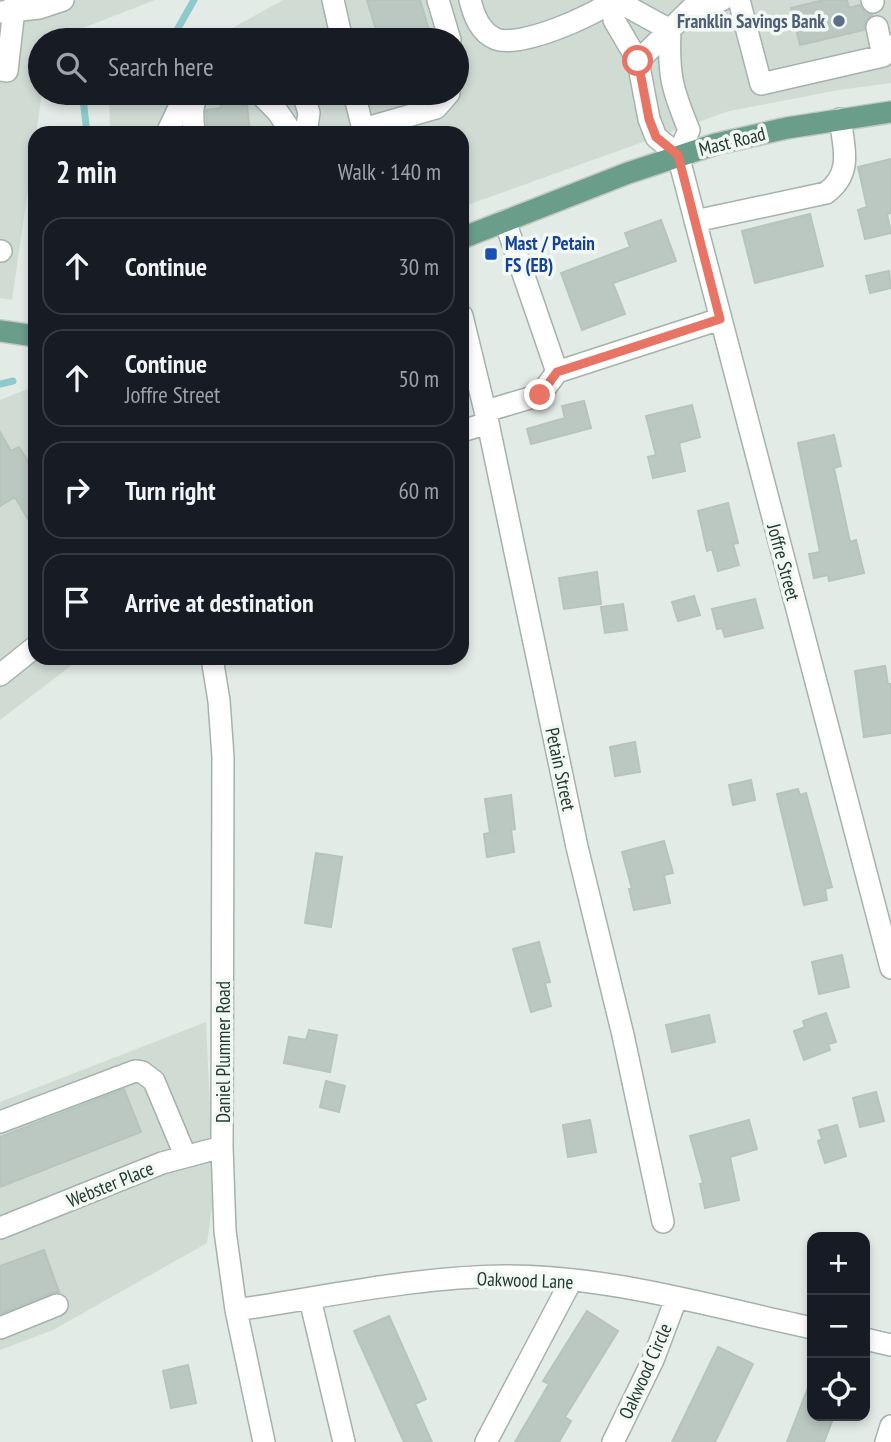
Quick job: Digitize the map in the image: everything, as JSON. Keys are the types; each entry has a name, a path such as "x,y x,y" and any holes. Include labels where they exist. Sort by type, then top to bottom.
{"main road":[{"name":"Mast Road","path":"469,235 678,155 776,130 891,112"},
{"path":"0,331 28,335"}],"street":[{"path":"0,70 7,71 10,8 40,8 63,0"},
{"path":"333,0 339,28"},
{"path":"438,0 446,28"},
{"path":"470,0 473,15 481,28 494,38 511,41 563,27 589,16 613,1"},
{"path":"638,61 692,8 722,0"},
{"path":"739,0 761,84 887,51 877,27"},
{"path":"613,1 670,30"},
{"path":"613,1 614,20 638,61 649,119 656,137 678,155 689,130 671,83 670,30"},
{"path":"170,126 180,105"},
{"path":"193,105 193,126"},
{"path":"271,105 288,126"},
{"path":"307,105 309,113 307,126"},
{"path":"357,105 362,126"},
{"path":"379,126 439,105"},
{"path":"695,222 826,193 837,185 844,170 840,119"},
{"name":"Joffre Street","path":"678,155 891,968"},
{"path":"505,221 557,372"},
{"path":"469,427 540,395 557,372 720,319"},
{"name":"Petain Street","path":"469,359 487,417 578,847 623,1035 663,1222"},
{"path":"0,675 28,653"},
{"name":"Daniel Plummer Road","path":"213,665 223,757 222,1147 225,1231 236,1310 264,1442"},
{"path":"0,1122 135,1071 142,1072 154,1082 185,1155"},
{"name":"Webster Place","path":"0,1228 185,1155 222,1147"},
{"name":"Oakwood Lane","path":"236,1310 397,1284 506,1276 609,1285 807,1327"},
{"path":"486,1442 571,1281"},
{"path":"310,1299 344,1442"},
{"name":"Oakwood Circle","path":"613,1442 653,1360 676,1299"},
{"path":"0,1328 57,1305"},
{"path":"870,1340 891,1345"},
{"path":"886,1442 891,1426"}],"shaded area":[{"path":"0,0 155,0 83,28 28,28 28,105 40,105 37,126 28,126 28,190 12,300 0,298"},
{"path":"283,0 891,0 891,83 729,111 469,204 469,126 110,126 109,105 469,105 469,28 233,28"},
{"path":"28,389 28,665 72,665 0,720 0,400"},
{"path":"206,1022 214,1192 207,1243 53,1330 0,1350 0,1102"}],"building":[{"path":"367,0 420,0 428,28 375,28"},
{"path":"824,0 847,0 849,8 860,5 865,13 872,15 865,22 864,30 800,45 791,8"},
{"path":"221,105 247,105 249,126 207,126 206,110 221,108"},
{"path":"891,159 891,213 887,214 891,233 865,239 858,210 867,207 858,167"},
{"path":"810,214 823,266 755,283 742,231"},
{"path":"661,220 676,261 613,283 625,314 582,330 561,273 630,247 625,233"},
{"path":"889,271 891,288 870,293 866,276"},
{"path":"584,401 591,428 531,444 527,429 565,418 562,406"},
{"path":"692,405 700,437 679,443 685,471 653,478 648,457 656,455 646,416"},
{"path":"0,432 11,451 19,447 28,461 28,519 15,497 0,506"},
{"path":"834,435 841,466 834,468 850,542 856,540 864,573 829,581 828,575 814,578 809,554 820,552 798,443"},
{"path":"728,503 738,543 733,544 739,565 718,571 712,549 707,551 698,511"},
{"path":"597,572 601,604 564,609 559,578"},
{"path":"694,596 700,615 678,621 672,602"},
{"path":"755,599 763,628 725,637 722,628 717,629 712,609"},
{"path":"623,604 627,630 605,633 601,607"},
{"path":"885,666 888,684 891,684 891,733 864,737 855,671"},
{"path":"635,742 640,772 615,776 610,747"},
{"path":"751,780 755,800 733,805 729,785"},
{"path":"798,789 800,795 806,793 832,887 825,889 827,900 804,905 777,794"},
{"path":"511,795 515,829 511,830 514,852 487,857 484,834 490,833 485,799"},
{"path":"664,841 673,873 664,875 670,903 634,910 629,889 632,889 622,852"},
{"path":"316,853 342,857 331,927 305,923"},
{"path":"539,942 550,982 545,983 551,1006 531,1012 513,949"},
{"path":"842,955 849,987 819,994 812,962"},
{"path":"826,1013 836,1042 828,1044 830,1050 804,1060 794,1031 805,1027 803,1021"},
{"path":"709,1015 715,1042 672,1052 666,1025"},
{"path":"309,1030 337,1035 330,1072 284,1063 289,1037 306,1040"},
{"path":"326,1081 345,1086 339,1112 320,1107"},
{"path":"124,1089 141,1132 0,1187 0,1137"},
{"path":"876,1092 884,1121 860,1127 853,1098"},
{"path":"590,1120 596,1152 568,1157 563,1125"},
{"path":"749,1120 757,1149 730,1157 739,1200 705,1208 700,1184 703,1183 690,1136"},
{"path":"837,1125 846,1156 825,1163 818,1141 822,1139 819,1130"},
{"path":"44,1250 59,1292 0,1314 0,1266"},
{"path":"587,1311 618,1331 565,1417 571,1421 559,1442 515,1442 549,1384 543,1381"},
{"path":"389,1316 426,1399 415,1404 432,1442 404,1442 354,1331"},
{"path":"718,1347 753,1364 715,1442 672,1442"},
{"path":"188,1365 196,1403 171,1408 163,1371"},
{"path":"807,1390 807,1421 832,1421 824,1442 787,1442"}],"waterway":[{"path":"178,28 194,0"},
{"path":"84,105 86,126"},
{"path":"0,384 13,381"}],"place":[{"name":"Franklin Savings Bank","path":"839,21"},
{"name":"Mast / Petain FS (EB)","path":"491,254"}],"route":[{"path":"540,395 557,372 720,319 678,155 656,137 649,119 638,61"}]}
